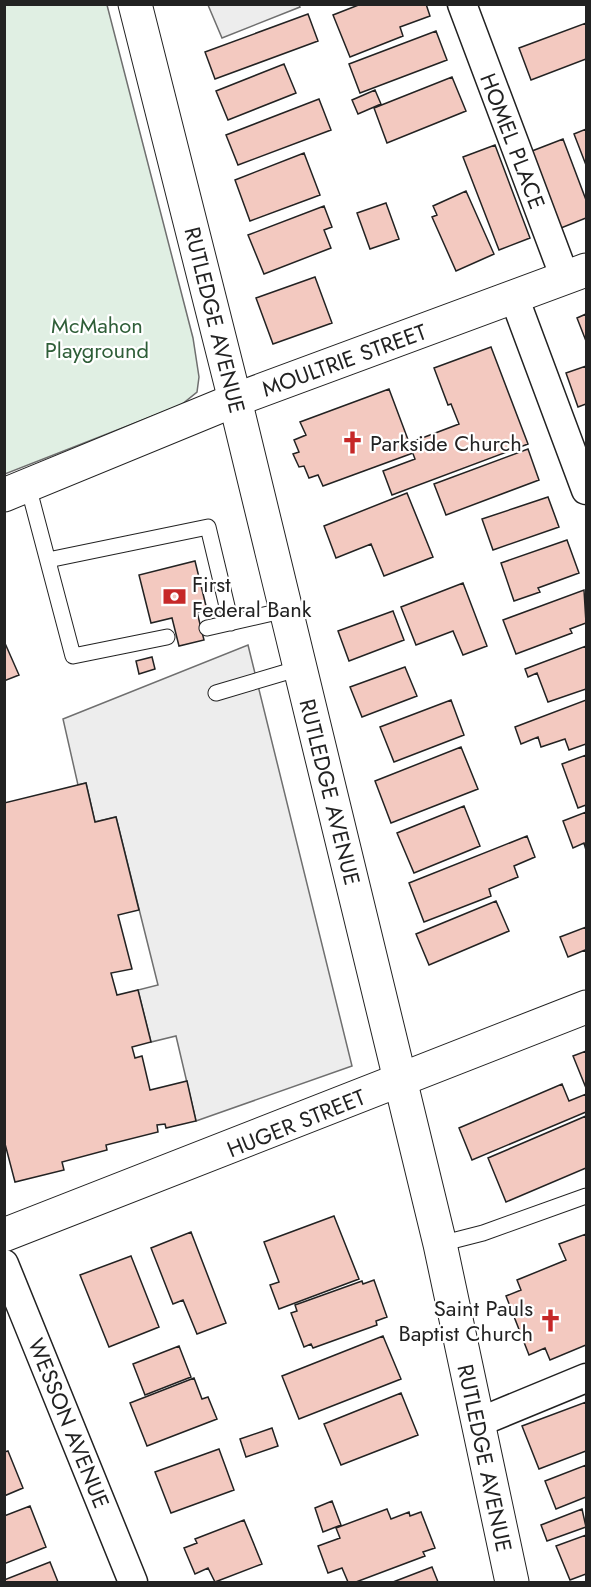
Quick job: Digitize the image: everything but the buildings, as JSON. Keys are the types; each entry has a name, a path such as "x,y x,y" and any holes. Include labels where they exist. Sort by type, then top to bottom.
{"main road":[{"name":"RUTLEDGE AVENUE","path":"135,4 235,400 440,1244 512,1582"},
{"name":"MOULTRIE STREET","path":"16,490 235,400 576,274"},
{"name":"HUGER STREET","path":"4,1236 586,1007"}],"street":[{"name":"HOMEL PLACE","path":"462,4 576,274"},
{"path":"514,297 586,490"},
{"name":"WESSON AVENUE","path":"4,1264 134,1582"},
{"path":"477,1423 586,1378"}],"lane":[{"path":"16,490 48,560 73,656 167,637"},
{"path":"48,560 208,527 231,623"},
{"path":"207,628 286,610"},
{"path":"216,693 300,668"},
{"path":"440,1244 483,1233 586,1196"}],"green space":[{"name":"McMahon Playground","path":"5,5 107,5 193,338 199,377 197,392 181,405 5,474"}],"shaded area":[{"path":"208,5 299,5 300,7 222,38"},
{"path":"248,645 352,1066 196,1121 176,1036 151,1042 138,990 158,985 116,817 95,822 86,783 78,785 63,719"}],"place":[{"name":"Parkside Church","path":"352,443"},
{"name":"First Federal Bank","path":"174,597"},
{"name":"Saint Pauls Baptist Church","path":"551,1321"}]}
